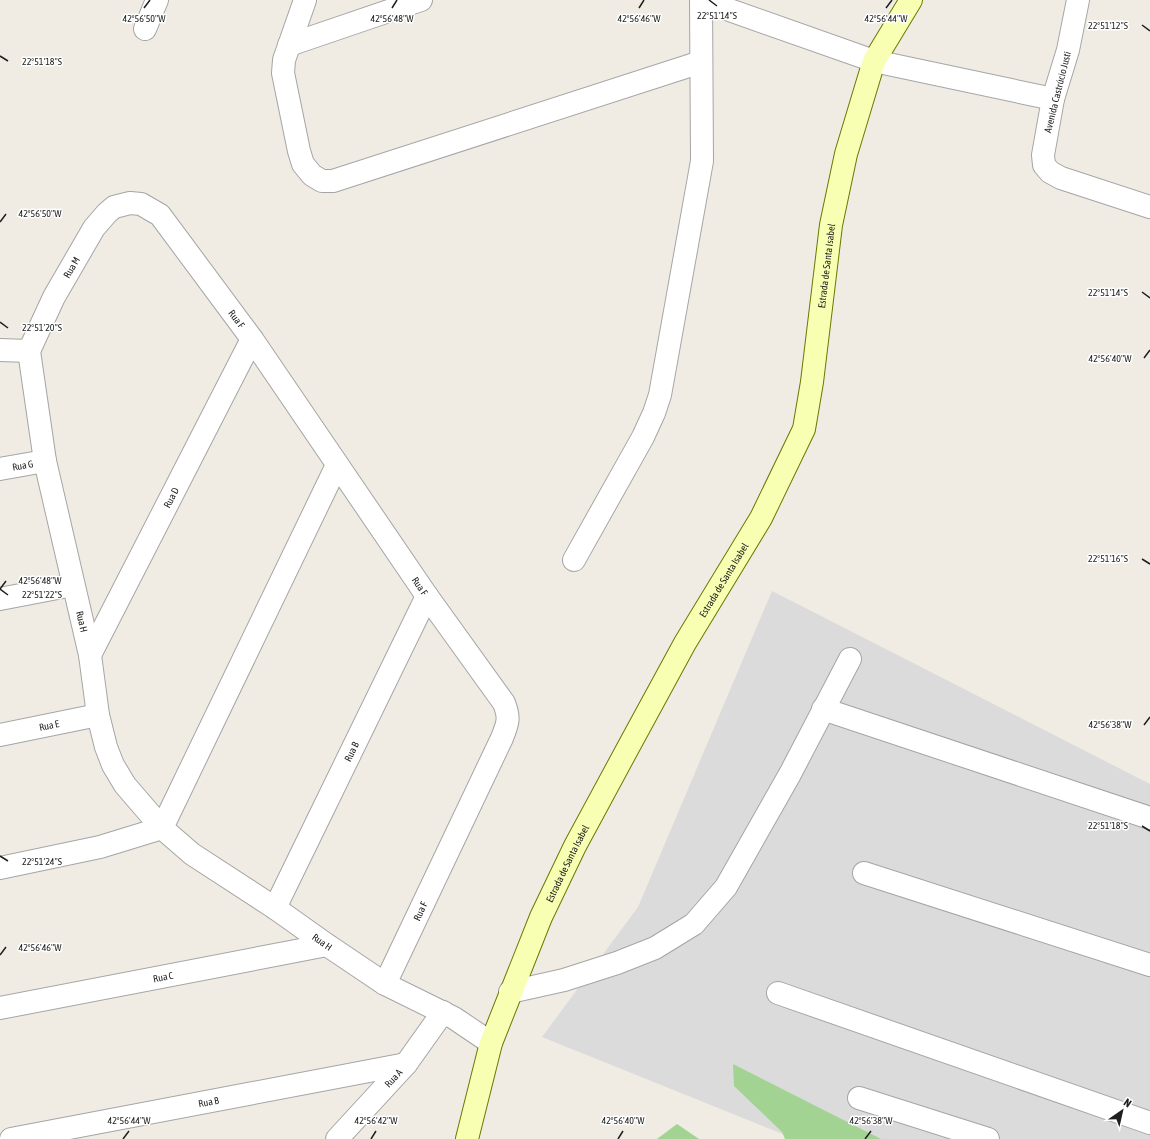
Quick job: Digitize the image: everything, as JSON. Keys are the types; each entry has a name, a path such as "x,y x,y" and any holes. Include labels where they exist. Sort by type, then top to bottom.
{"main road":[{"name":"Estrada de Santa Isabel","path":"467,1139 491,1043 541,917 575,846 685,643 761,518 804,429 812,382 830,225 846,154 874,61 905,3"}],"street":[{"path":"145,29 157,0"},
{"path":"306,0 284,60 283,73 303,164 312,175 322,180 334,181 701,62"},
{"path":"289,45 421,0"},
{"path":"574,560 643,437 660,395 702,160 701,0 874,61 1053,99"},
{"name":"Avenida Castrúcio Justi","path":"1078,0 1068,50 1053,99 1043,155 1044,165 1050,172 1061,178 1150,207"},
{"name":"Rua M","path":"29,352 54,297 94,228 106,213 114,207 130,203 141,204 160,216"},
{"name":"Rua F","path":"160,216 252,339 427,596 504,703 508,717 507,726 502,738 385,984"},
{"name":"Rua D","path":"90,655 252,339"},
{"path":"0,350 29,352"},
{"name":"Rua H","path":"29,352 45,461 90,655 98,715 106,748 117,772 132,794 162,828 192,854 276,908 385,984 443,1012 491,1043"},
{"name":"Rua G","path":"0,469 45,461"},
{"path":"0,868 100,847 162,828 337,465"},
{"path":"0,599 73,585"},
{"name":"Rua B","path":"276,908 427,596"},
{"path":"510,992 564,980 617,963 655,948 694,924 726,887 790,774 850,660"},
{"path":"823,709 1150,818"},
{"name":"Rua E","path":"0,735 98,715"},
{"path":"864,873 1150,965"},
{"name":"Rua C","path":"0,1008 327,945"},
{"path":"778,993 1150,1123"},
{"name":"Rua A","path":"337,1139 406,1064 443,1012"},
{"name":"Rua B","path":"11,1139 406,1064"},
{"path":"859,1098 988,1139"}],"shaded area":[{"path":"772,591 1150,784 1150,1139 795,1139 542,1037 638,907"}],"green space":[{"path":"733,1064 881,1139 785,1139 782,1132 734,1086"},
{"path":"677,1124 699,1139 657,1139"}]}
